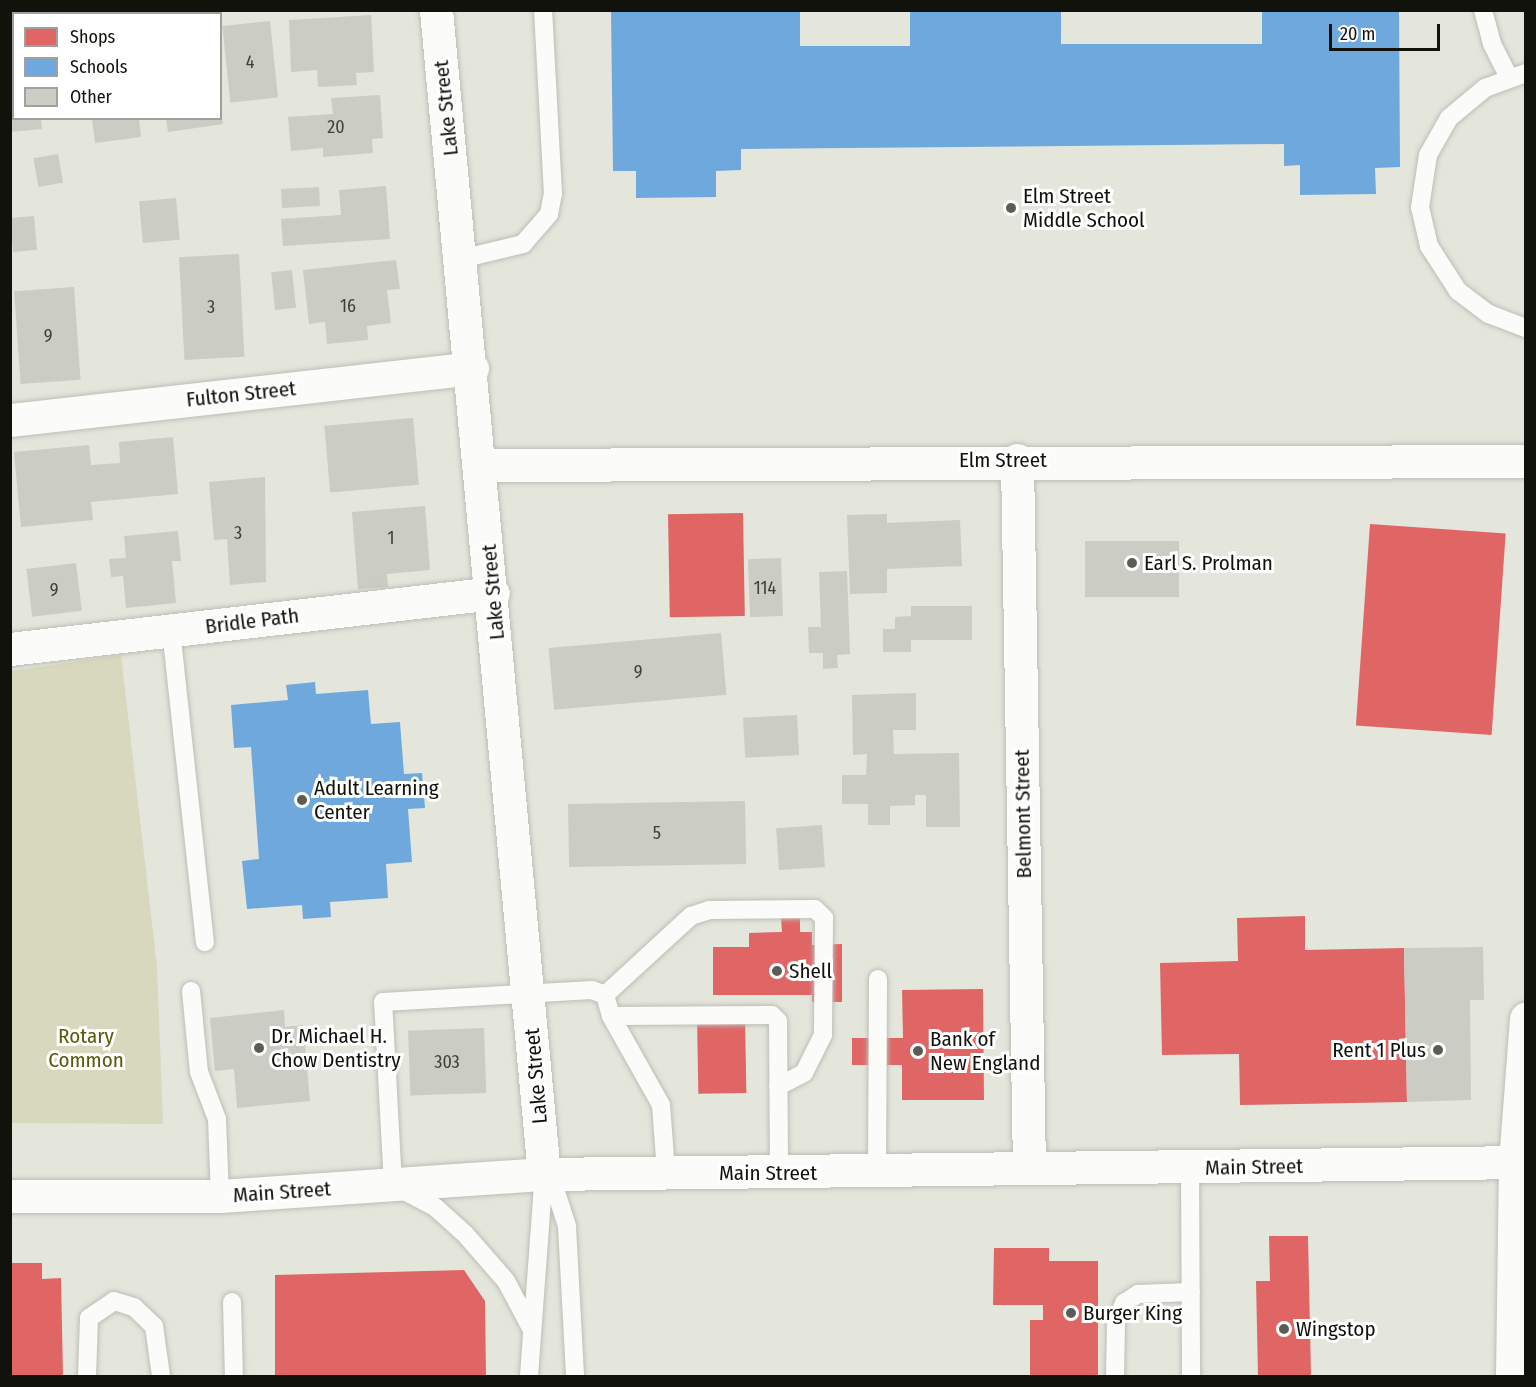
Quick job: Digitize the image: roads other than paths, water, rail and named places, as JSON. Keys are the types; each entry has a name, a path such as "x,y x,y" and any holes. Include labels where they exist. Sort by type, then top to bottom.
{"street":[{"name":"Lake Street","path":"436,10 493,593 544,1174"},
{"name":"Fulton Street","path":"10,420 472,368"},
{"name":"Elm Street","path":"481,465 1017,460 1526,461"},
{"name":"Belmont Street","path":"1017,460 1029,1168"},
{"name":"Bridle Path","path":"10,649 493,593"},
{"path":"1512,1377 1519,1322 1520,1162 1526,1018"},
{"name":"Main Street","path":"10,1196 220,1196 544,1174 877,1173 1029,1168 1190,1168 1520,1162"}],"lane":[{"path":"461,259 523,244 549,213 553,194 543,10"},
{"path":"1483,10 1492,44 1517,76 1472,96 1445,123 1424,168 1420,207 1428,246 1458,291 1489,314 1526,328"},
{"path":"171,630 205,942"},
{"path":"531,1328 506,1281 465,1234 435,1207 393,1185 383,1002 528,990 604,995 691,916 709,910 814,909 824,918 823,1035 804,1073 778,1086"},
{"path":"877,1173 878,979"},
{"path":"191,992 199,1072 217,1119 220,1196"},
{"path":"604,995 611,1016 661,1105 666,1172"},
{"path":"611,1016 772,1015 778,1021 779,1174"},
{"path":"1190,1168 1191,1377"},
{"path":"529,1377 544,1174"},
{"path":"544,1174 555,1189 567,1227 575,1377"},
{"path":"1115,1377 1116,1322 1124,1303 1138,1294 1191,1292"},
{"path":"87,1377 89,1318 114,1301 134,1307 154,1326 160,1377"},
{"path":"232,1302 234,1377"}],"place":[{"name":"Elm Street Middle School","path":"1011,208"},
{"name":"Earl S. Prolman","path":"1132,563"},
{"name":"Adult Learning Center","path":"302,800"},
{"name":"Shell","path":"777,971"},
{"name":"Dr. Michael H. Chow Dentistry","path":"259,1048"},
{"name":"Rent 1 Plus","path":"1438,1050"},
{"name":"Bank of New England","path":"918,1051"},
{"name":"Burger King","path":"1071,1313"},
{"name":"Wingstop","path":"1284,1329"}],"park label":[{"name":"Rotary Common","path":"86,1048"}]}
